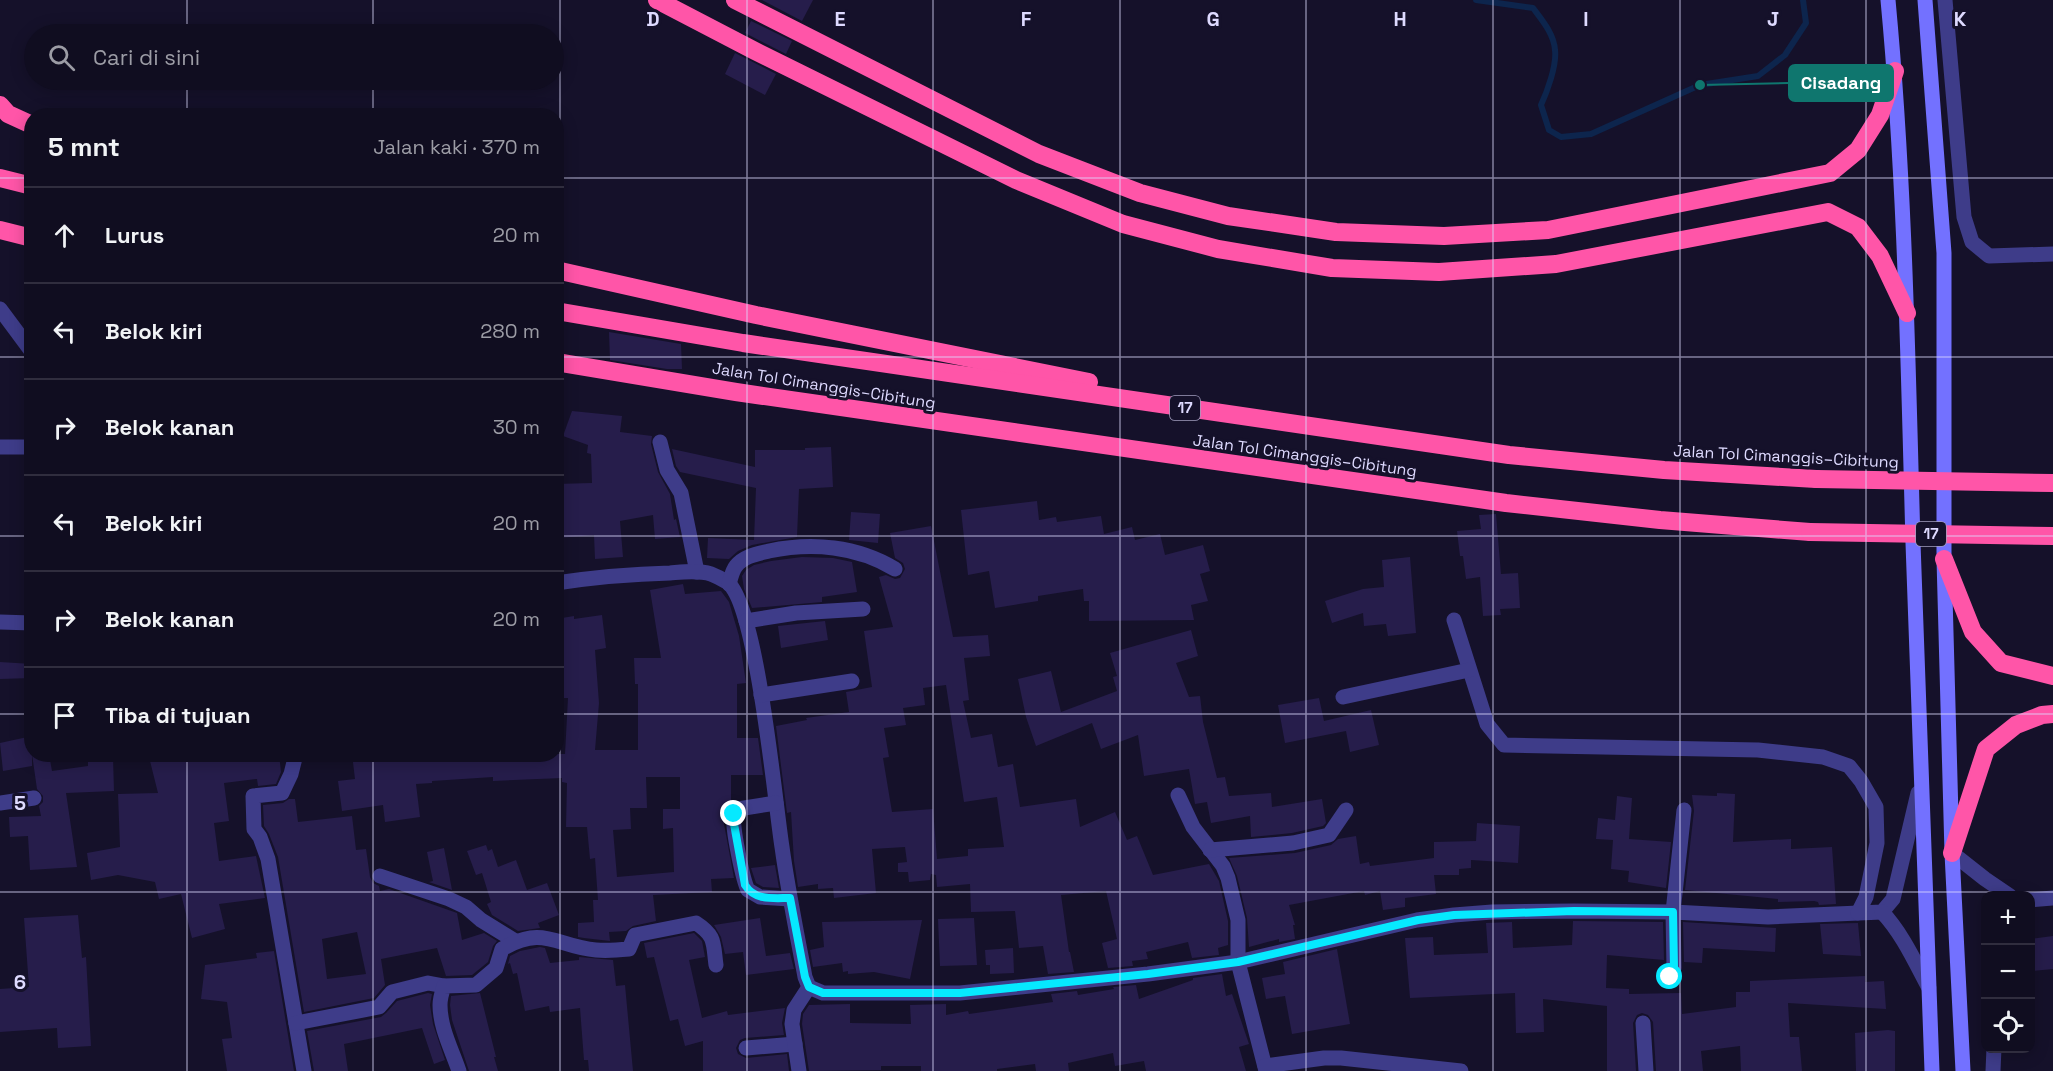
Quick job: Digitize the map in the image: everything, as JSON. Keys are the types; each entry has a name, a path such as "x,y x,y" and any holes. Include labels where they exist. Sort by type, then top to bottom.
{"highway":[{"path":"657,0 1016,180 1123,224 1218,249 1332,268 1439,272 1556,264 1828,212 1858,227 1880,256 1907,314"},
{"path":"735,0 1039,154 1140,193 1228,216 1336,232 1444,236 1548,230 1830,173 1858,150 1869,133 1880,115 1895,71"},
{"path":"0,105 8,114 24,121"},
{"path":"0,178 24,184"},
{"path":"0,230 24,236"},
{"path":"564,272 756,315 1288,423"},
{"name":"Jalan Tol Cimanggis–Cibitung","path":"564,312 743,343 1509,455 1664,470 1816,479 2053,483"},
{"name":"Jalan Tol Cimanggis–Cibitung","path":"564,363 736,392 1506,503 1810,532 2053,536"},
{"path":"1944,559 1973,632 2001,663 2053,676"},
{"path":"1952,853 1986,749 2016,725 2042,715 2053,714"}],"main road":[{"path":"1888,0 1895,71 1907,314 1920,785 1932,1071"},
{"path":"1925,0 1944,253 1944,559 1952,853 1963,1071"}],"street":[{"path":"1945,0 1964,217 1972,242 1989,256 2053,254"},
{"path":"0,309 24,341"},
{"path":"660,442 667,470 681,493 697,572"},
{"path":"0,447 24,445"},
{"path":"729,584 736,567 753,555 809,546 842,549 879,560 895,569"},
{"path":"564,582 613,574 697,572 711,574 729,584 746,621 761,695 790,898 805,977 809,987 823,993 960,993 1086,981 1238,962 1418,920 1454,915 1574,911 1673,912 1768,917 1882,912 1893,899 1920,785"},
{"path":"746,621 796,613 863,609"},
{"path":"1455,620 1468,670 1487,724 1504,745 1758,750 1823,757 1849,766 1876,807 1877,843 1866,897 1858,913"},
{"path":"0,622 24,623"},
{"path":"1343,697 1468,670"},
{"path":"761,695 852,681"},
{"path":"295,762 282,793 253,796 254,829 260,837 268,859 304,1071"},
{"path":"1178,795 1193,827 1223,866 1233,896 1238,920 1238,962 1266,1069 1324,1058 1341,1058 1461,1071"},
{"path":"0,803 34,798"},
{"path":"776,803 738,809 734,814 734,824 745,885 748,890 757,896 790,898"},
{"path":"1210,850 1293,843 1329,835 1346,810"},
{"path":"1670,977 1674,968 1673,912 1684,810"},
{"path":"1952,853 2003,891"},
{"path":"380,876 449,898 515,941"},
{"path":"2035,900 2053,898"},
{"path":"1882,912 1891,921 1929,988"},
{"path":"296,1023 379,1006 392,992 428,983 444,986 476,985 496,968 502,949 515,941 548,937 596,950 629,949 634,935 696,923 708,931 711,937 716,965"},
{"path":"444,986 439,1003 441,1016 459,1071"},
{"path":"799,1071 792,1024 794,1010 809,987"},
{"path":"1643,1023 1646,1071"},
{"path":"746,1048 795,1044"},
{"path":"1993,1071 1994,1053"}],"building":[{"path":"762,0 813,0 802,21"},
{"path":"751,21 792,41 786,54 745,33"},
{"path":"735,53 776,74 765,95 725,74"},
{"path":"609,332 681,344 682,369 667,369 610,360"},
{"path":"572,411 622,416 620,432 652,436 651,444 658,472 670,494 674,520 676,519 680,537 655,539 653,515 620,521 623,557 595,559 594,535 564,538 564,484 592,483 591,454 587,453 588,445 564,436"},
{"path":"831,447 833,487 799,489 797,537 752,545 738,551 729,559 707,558 708,538 754,540 756,488 680,472 676,466 672,449 755,467 755,450 805,450 805,448"},
{"path":"1037,501 1039,520 1056,517 1057,522 1101,516 1104,534 1132,527 1135,540 1160,534 1165,555 1203,545 1210,571 1200,574 1208,601 1191,605 1194,620 1089,621 1089,601 1084,601 1083,589 1038,596 1038,601 995,608 989,571 968,575 961,510"},
{"path":"851,512 880,514 878,543 849,540"},
{"path":"1496,514 1501,574 1518,573 1520,608 1500,609 1501,615 1483,616 1480,577 1466,579 1457,531 1481,529 1479,515"},
{"path":"931,526 953,637 988,635 990,656 964,658 969,700 963,701 971,738 992,734 998,767 1013,764 1020,807 1076,799 1080,827 1115,812 1127,840 1137,836 1153,875 1209,864 1219,881 1228,921 1228,945 1218,948 1219,955 1192,958 1188,942 1146,952 1148,959 1132,961 1133,966 1108,968 1102,943 1117,939 1106,891 1061,895 1074,972 1048,974 1043,946 1019,948 1015,911 971,912 970,884 937,887 936,875 931,874 930,880 909,882 908,872 898,872 898,863 907,862 905,847 872,849 876,893 834,898 833,888 818,889 818,884 798,887 791,812 787,813 776,726 807,720 806,718 849,712 846,692 872,687 864,631 893,627 879,577 886,575 895,579 900,578 905,569 903,563 895,558 890,533","holes":["946,685 964,802 997,797 1004,847 968,849 968,856 937,859 933,809 892,812 883,758 889,757 884,728 906,725 903,708 925,705 923,688"]},
{"path":"802,557 833,558 852,562 857,592 822,597 822,602 752,608 744,589 742,576 746,570 754,565 771,561"},
{"path":"1410,557 1416,633 1388,636 1386,624 1364,626 1363,613 1332,623 1325,601 1363,589 1384,587 1382,560"},
{"path":"683,584 685,594 721,591 729,602 739,636 746,683 737,684 737,738 758,738 763,775 731,775 731,802 726,811 724,824 734,878 711,879 712,892 653,895 656,921 633,926 626,931 609,932 610,941 578,937 578,923 594,922 593,900 598,900 595,858 590,859 587,827 566,827 567,783 562,782 562,778 493,781 493,777 416,784 420,817 385,822 383,805 342,811 338,781 355,779 353,762 564,762 568,698 564,698 564,618 574,616 574,619 602,615 606,648 595,650 599,703 595,750 638,750 638,684 635,684 634,658 661,658 650,590","holes":["646,777 680,777 680,809 663,809 663,829 673,828 674,872 617,877 613,830 631,829 630,808 647,808"]},
{"path":"825,621 828,640 781,648 778,626"},
{"path":"1191,630 1198,656 1176,663 1189,697 1200,696 1203,722 1217,778 1225,777 1229,796 1271,793 1272,807 1322,799 1326,823 1323,826 1292,833 1251,837 1250,816 1211,823 1207,802 1195,804 1189,769 1144,776 1138,735 1101,749 1092,723 1036,746 1026,717 1018,679 1051,671 1061,712 1117,691 1113,677 1117,676 1110,653"},
{"path":"0,662 24,664 24,678 0,679"},
{"path":"1319,698 1324,721 1371,710 1379,745 1350,752 1346,731 1285,743 1278,705"},
{"path":"24,738 24,762 32,762 32,766 3,771 0,743"},
{"path":"33,762 50,762 52,771 88,766 88,762 113,762 114,791 66,793 77,867 30,870 28,836 10,837 9,817 41,816 39,806 43,802 43,796 37,789"},
{"path":"150,762 280,762 281,772 276,784 258,786 257,779 224,783 229,821 214,823 219,861 256,856 265,898 219,904 225,929 192,938 181,894 159,899 155,882 118,875 91,880 87,853 120,847 118,794 158,793"},
{"path":"1717,793 1735,794 1733,842 1791,839 1791,849 1832,847 1836,904 1819,905 1814,901 1778,902 1778,899 1685,890 1694,811 1692,795 1717,796"},
{"path":"1617,796 1632,798 1629,839 1671,842 1666,888 1628,882 1629,871 1611,869 1613,840 1596,839 1598,818 1615,820"},
{"path":"289,799 295,799 298,822 352,816 356,850 366,849 370,877 373,883 379,886 380,891 389,889 457,913 462,940 484,933 497,941 488,962 472,975 446,976 437,948 381,959 385,985 374,998 304,1012 278,857 264,826 263,805 283,803","holes":["357,932 366,974 327,979 322,939"]},
{"path":"1477,823 1520,826 1518,863 1471,860 1471,868 1459,869 1459,875 1434,875 1436,894 1405,898 1405,907 1383,910 1380,891 1365,895 1364,891 1289,905 1295,925 1293,925 1295,939 1279,942 1279,939 1249,947 1247,918 1237,876 1229,858 1295,853 1331,845 1338,839 1356,836 1360,864 1369,862 1370,866 1434,858 1434,842 1476,841"},
{"path":"486,845 488,851 492,849 498,867 516,860 527,890 547,883 559,915 538,923 540,928 518,931 492,915 487,904 491,902 482,873 476,875 467,851"},
{"path":"444,848 452,890 429,882 433,881 427,852"},
{"path":"775,865 779,888 763,887 756,883 751,868"},
{"path":"78,915 82,958 86,957 91,1046 58,1048 57,1028 0,1032 0,989 29,987 24,918"},
{"path":"760,918 766,956 790,953 794,969 746,975 743,952 725,954 721,937 714,925"},
{"path":"974,918 977,965 940,966 938,919"},
{"path":"922,920 910,979 874,972 848,974 848,971 843,972 842,963 813,967 810,950 824,947 822,922"},
{"path":"1573,921 1663,922 1664,960 1607,955 1606,988 1629,989 1629,994 1681,993 1682,1014 1736,1007 1736,992 1750,992 1750,981 1865,976 1865,982 1884,981 1886,1009 1788,1003 1790,1037 1799,1037 1802,1071 1741,1071 1740,1046 1701,1051 1703,1071 1656,1071 1653,1022 1648,1015 1642,1013 1637,1015 1633,1023 1636,1071 1607,1071 1607,1006 1543,999 1544,1032 1516,1033 1515,993 1410,998 1405,938 1433,937 1434,955 1488,953 1486,923 1512,922 1513,948 1572,945"},
{"path":"1683,922 1776,928 1775,952 1703,948 1702,963 1684,962"},
{"path":"1858,923 1861,956 1823,954 1820,924"},
{"path":"694,933 702,941 705,957 689,960 702,1018 727,1011 728,1015 785,1008 782,1023 784,1035 745,1038 740,1040 736,1048 738,1054 746,1058 787,1054 789,1071 703,1071 703,1041 685,1046 678,1019 670,1021 654,957 647,958 644,943"},
{"path":"2053,936 2053,969 2035,971 2035,938"},
{"path":"545,948 550,963 579,960 579,957 613,960 616,986 625,985 633,1071 589,1071 588,1060 584,1060 580,1008 550,1012 549,1006 525,1011 517,973 513,974 510,963 508,964 510,956 520,951"},
{"path":"1013,948 1014,973 990,974 990,965 986,965 985,950"},
{"path":"1337,949 1350,1024 1292,1034 1285,996 1266,999 1262,978 1285,974 1283,962"},
{"path":"274,951 294,1071 227,1071 222,1039 232,1038 227,1002 201,999 205,965 257,958 256,953"},
{"path":"1222,974 1226,996 1232,994 1249,1044 1239,1047 1246,1071 1146,1071 1144,1061 1115,1066 1113,1053 1068,1063 1069,1071 1036,1071 1035,1064 997,1069 997,1071 921,1071 921,1066 881,1066 881,1070 809,1071 802,1024 803,1014 809,1005 850,1004 850,1023 911,1024 910,1005 946,1004 946,1015 968,1011 969,1014 1053,1002 1051,994 1077,991 1078,995 1114,989 1113,987 1136,985 1139,999 1193,980 1193,978"},
{"path":"480,993 498,1071 469,1071 452,1020 451,996"},
{"path":"432,994 430,1005 433,1024 445,1060 434,1064 422,1028 344,1044 348,1071 314,1071 307,1031 381,1017 397,1001"},
{"path":"1895,1031 1895,1071 1856,1071 1855,1033"}],"waterway":[{"path":"1476,0 1533,8 1547,28 1554,44 1555,56 1551,78 1541,105 1549,130 1561,137 1591,134 1700,85 1758,76 1785,55 1806,23 1803,0"}],"place":[{"name":"Cisadang","path":"1700,85"}],"route":[{"path":"734,814 745,885 752,894 757,896 790,898 805,977 809,987 823,993 960,993 1148,974 1238,962 1418,920 1492,912 1673,912 1674,968 1670,977"}]}
